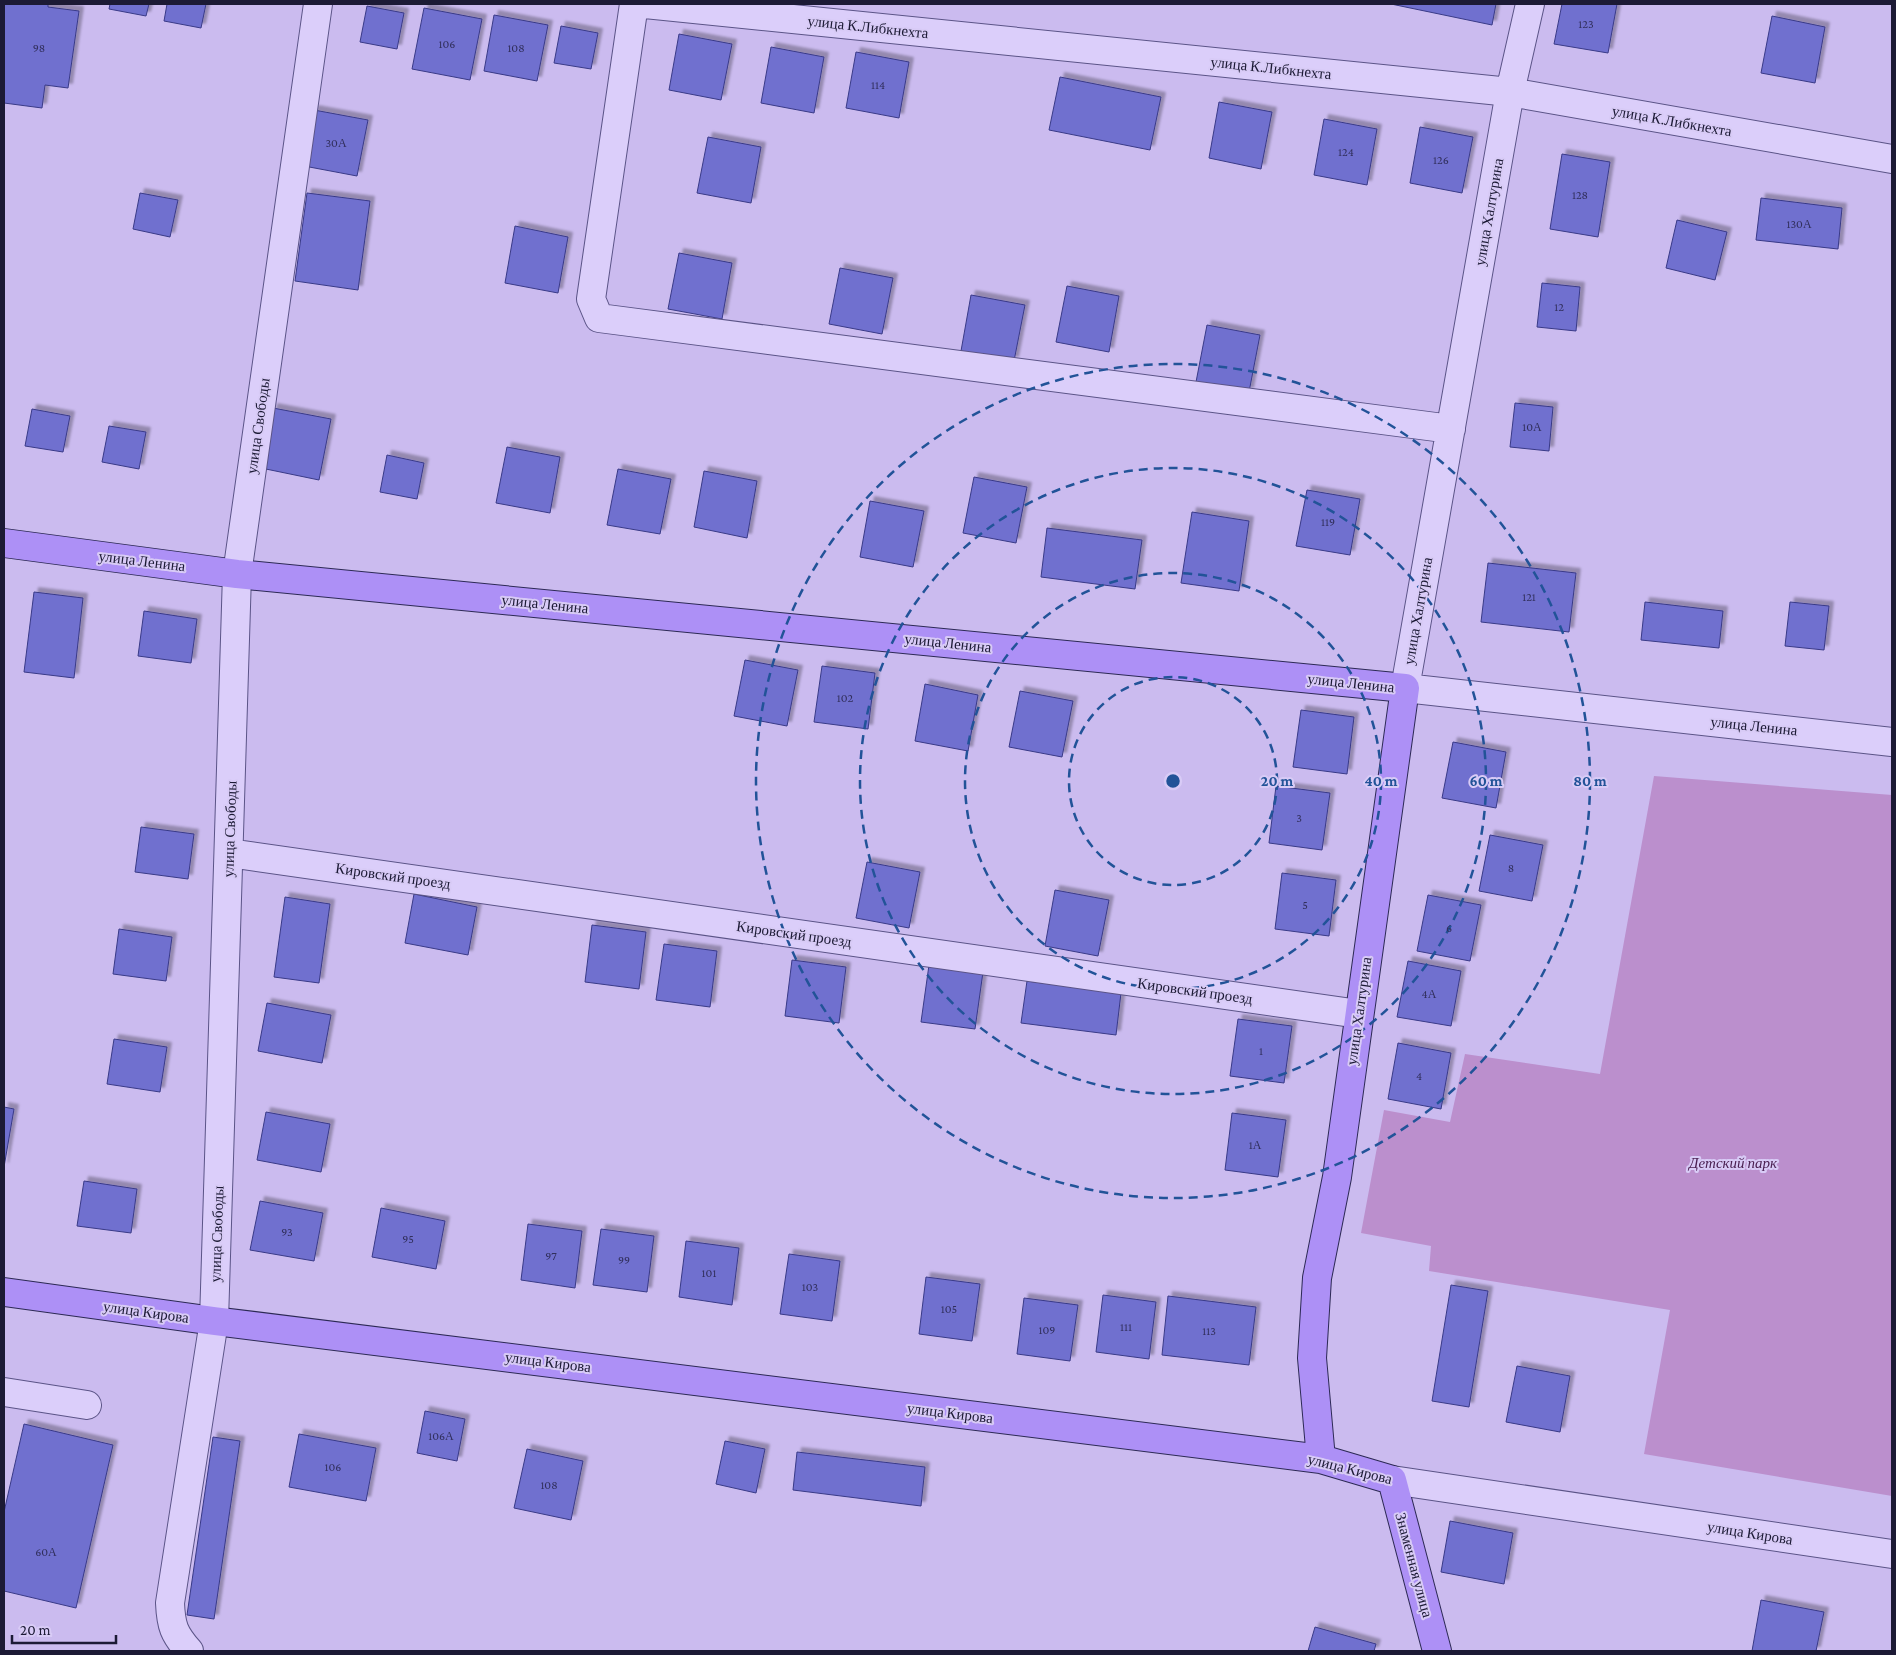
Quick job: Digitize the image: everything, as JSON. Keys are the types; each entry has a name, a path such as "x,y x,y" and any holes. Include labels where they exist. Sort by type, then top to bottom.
{"main road":[{"name":"улица Ленина","path":"4,543 237,574 1405,688"},
{"name":"улица Халтурина","path":"1321,1459 1312,1358 1317,1278 1337,1176 1405,688"},
{"name":"улица Кирова","path":"4,1292 214,1321 1321,1459 1392,1480"},
{"name":"Знаменная улица","path":"1392,1480 1437,1651"}],"street":[{"name":"улица Свободы","path":"190,1651 180,1640 171,1624 170,1603 214,1321 237,574 318,4"},
{"path":"634,4 591,299 598,318 1451,429"},
{"name":"улица К.Либкнехта","path":"645,4 1510,92 1892,159"},
{"name":"улица Халтурина","path":"1405,688 1510,92 1530,4"},
{"name":"улица Ленина","path":"1405,688 1892,742"},
{"name":"Кировский проезд","path":"229,853 1359,1014"},
{"path":"4,1392 87,1405"},
{"name":"улица Кирова","path":"1392,1480 1892,1554"}],"green space":[{"name":"Детский парк","path":"1654,776 1892,795 1892,1496 1644,1454 1670,1310 1429,1271 1431,1246 1361,1233 1384,1110 1450,1122 1465,1054 1600,1074"}],"building":[{"path":"4,4 48,4 48,7 79,11 68,88 45,85 42,108 4,103"},
{"path":"110,4 149,4 146,16 109,9"},
{"path":"167,4 206,4 201,28 164,21"},
{"path":"1391,4 1496,4 1492,25"},
{"path":"1562,4 1617,4 1608,53 1554,44"},
{"path":"367,6 404,13 397,49 360,42"},
{"path":"424,8 482,19 470,80 412,69"},
{"path":"494,15 548,25 537,81 484,71"},
{"path":"1772,16 1825,27 1815,83 1761,73"},
{"path":"561,26 598,33 591,69 554,63"},
{"path":"679,34 732,44 721,100 669,90"},
{"path":"771,47 824,57 814,113 761,103"},
{"path":"856,52 909,62 899,118 846,108"},
{"path":"1060,77 1161,97 1150,150 1049,130"},
{"path":"1219,102 1272,112 1261,169 1209,158"},
{"path":"314,110 368,120 357,176 304,166"},
{"path":"1324,119 1377,129 1367,185 1314,175"},
{"path":"1420,127 1473,137 1462,193 1410,183"},
{"path":"708,137 761,147 751,203 697,193"},
{"path":"1562,154 1610,162 1598,237 1550,229"},
{"path":"140,193 178,200 170,237 133,229"},
{"path":"307,193 370,201 358,290 295,281"},
{"path":"1761,198 1842,208 1838,249 1756,240"},
{"path":"1677,220 1727,232 1715,280 1666,268"},
{"path":"515,226 568,237 558,293 505,283"},
{"path":"679,253 732,263 722,319 668,309"},
{"path":"840,268 893,278 882,334 829,324"},
{"path":"1542,283 1580,287 1576,331 1537,327"},
{"path":"1067,286 1119,296 1109,352 1056,342"},
{"path":"971,295 1025,305 1014,361 961,351"},
{"path":"1207,325 1260,335 1249,392 1196,382"},
{"path":"1515,403 1553,407 1549,451 1510,447"},
{"path":"273,408 331,419 319,480 261,468"},
{"path":"32,409 70,416 63,452 25,446"},
{"path":"109,426 146,432 139,469 102,462"},
{"path":"507,447 560,457 550,513 496,503"},
{"path":"387,455 424,463 417,499 380,492"},
{"path":"618,469 671,479 660,534 607,525"},
{"path":"704,471 757,481 747,538 694,527"},
{"path":"974,477 1027,487 1016,543 963,533"},
{"path":"1307,490 1360,499 1350,555 1296,546"},
{"path":"870,501 924,511 913,567 860,557"},
{"path":"1192,512 1249,521 1239,591 1181,583"},
{"path":"1047,528 1142,540 1135,589 1041,577"},
{"path":"1488,563 1576,573 1569,632 1481,622"},
{"path":"34,592 83,598 74,678 24,672"},
{"path":"1645,602 1723,611 1719,648 1641,640"},
{"path":"1790,602 1829,606 1824,650 1785,646"},
{"path":"144,611 197,619 191,663 138,656"},
{"path":"745,660 798,670 787,726 734,716"},
{"path":"822,666 875,673 868,729 814,722"},
{"path":"925,684 978,695 968,751 915,741"},
{"path":"1020,691 1073,701 1062,757 1009,747"},
{"path":"1301,710 1354,717 1347,774 1293,767"},
{"path":"1453,742 1506,752 1496,808 1442,798"},
{"path":"1276,786 1330,793 1322,850 1269,843"},
{"path":"141,827 194,834 188,879 135,872"},
{"path":"1490,835 1543,845 1532,901 1479,891"},
{"path":"867,862 920,872 909,928 856,918"},
{"path":"1282,873 1336,880 1329,936 1275,929"},
{"path":"1055,890 1109,900 1098,956 1045,946"},
{"path":"414,894 477,907 468,955 405,943"},
{"path":"1428,895 1481,905 1470,961 1417,951"},
{"path":"285,897 330,904 319,983 274,977"},
{"path":"592,925 646,932 639,989 585,982"},
{"path":"119,929 172,937 166,981 113,974"},
{"path":"664,944 717,951 710,1007 656,1000"},
{"path":"792,960 846,967 839,1023 785,1016"},
{"path":"1408,961 1461,971 1451,1026 1397,1017"},
{"path":"929,965 983,972 975,1029 921,1022"},
{"path":"1027,981 1121,993 1116,1035 1021,1023"},
{"path":"267,1003 331,1015 322,1063 258,1051"},
{"path":"1238,1019 1292,1026 1284,1083 1230,1076"},
{"path":"114,1039 167,1047 160,1092 107,1084"},
{"path":"1398,1043 1451,1053 1441,1109 1388,1099"},
{"path":"4,1107 14,1109 4,1167"},
{"path":"266,1112 330,1124 321,1172 257,1160"},
{"path":"1232,1113 1286,1120 1278,1177 1225,1170"},
{"path":"84,1181 137,1189 131,1233 77,1226"},
{"path":"260,1201 323,1213 314,1261 250,1250"},
{"path":"381,1208 445,1221 436,1269 372,1257"},
{"path":"528,1224 582,1231 575,1288 521,1280"},
{"path":"601,1229 654,1236 647,1292 593,1285"},
{"path":"686,1241 739,1248 732,1305 679,1297"},
{"path":"789,1254 840,1261 832,1321 780,1314"},
{"path":"926,1277 980,1284 972,1341 919,1334"},
{"path":"1451,1285 1488,1291 1469,1407 1432,1401"},
{"path":"1103,1295 1156,1302 1149,1359 1096,1352"},
{"path":"1168,1296 1256,1307 1249,1365 1162,1355"},
{"path":"1024,1298 1078,1305 1070,1361 1017,1354"},
{"path":"1517,1366 1570,1376 1560,1432 1506,1422"},
{"path":"425,1411 465,1419 457,1461 417,1453"},
{"path":"24,1424 113,1445 76,1608 4,1591 4,1512"},
{"path":"299,1434 376,1448 366,1501 289,1487"},
{"path":"213,1437 240,1441 214,1619 187,1615"},
{"path":"725,1441 765,1449 756,1493 716,1484"},
{"path":"527,1449 583,1461 571,1520 514,1508"},
{"path":"797,1452 925,1467 921,1506 793,1490"},
{"path":"1450,1521 1513,1533 1504,1584 1441,1572"},
{"path":"1761,1600 1824,1612 1816,1651 1752,1651"},
{"path":"1315,1627 1376,1644 1374,1651 1308,1651"}]}
